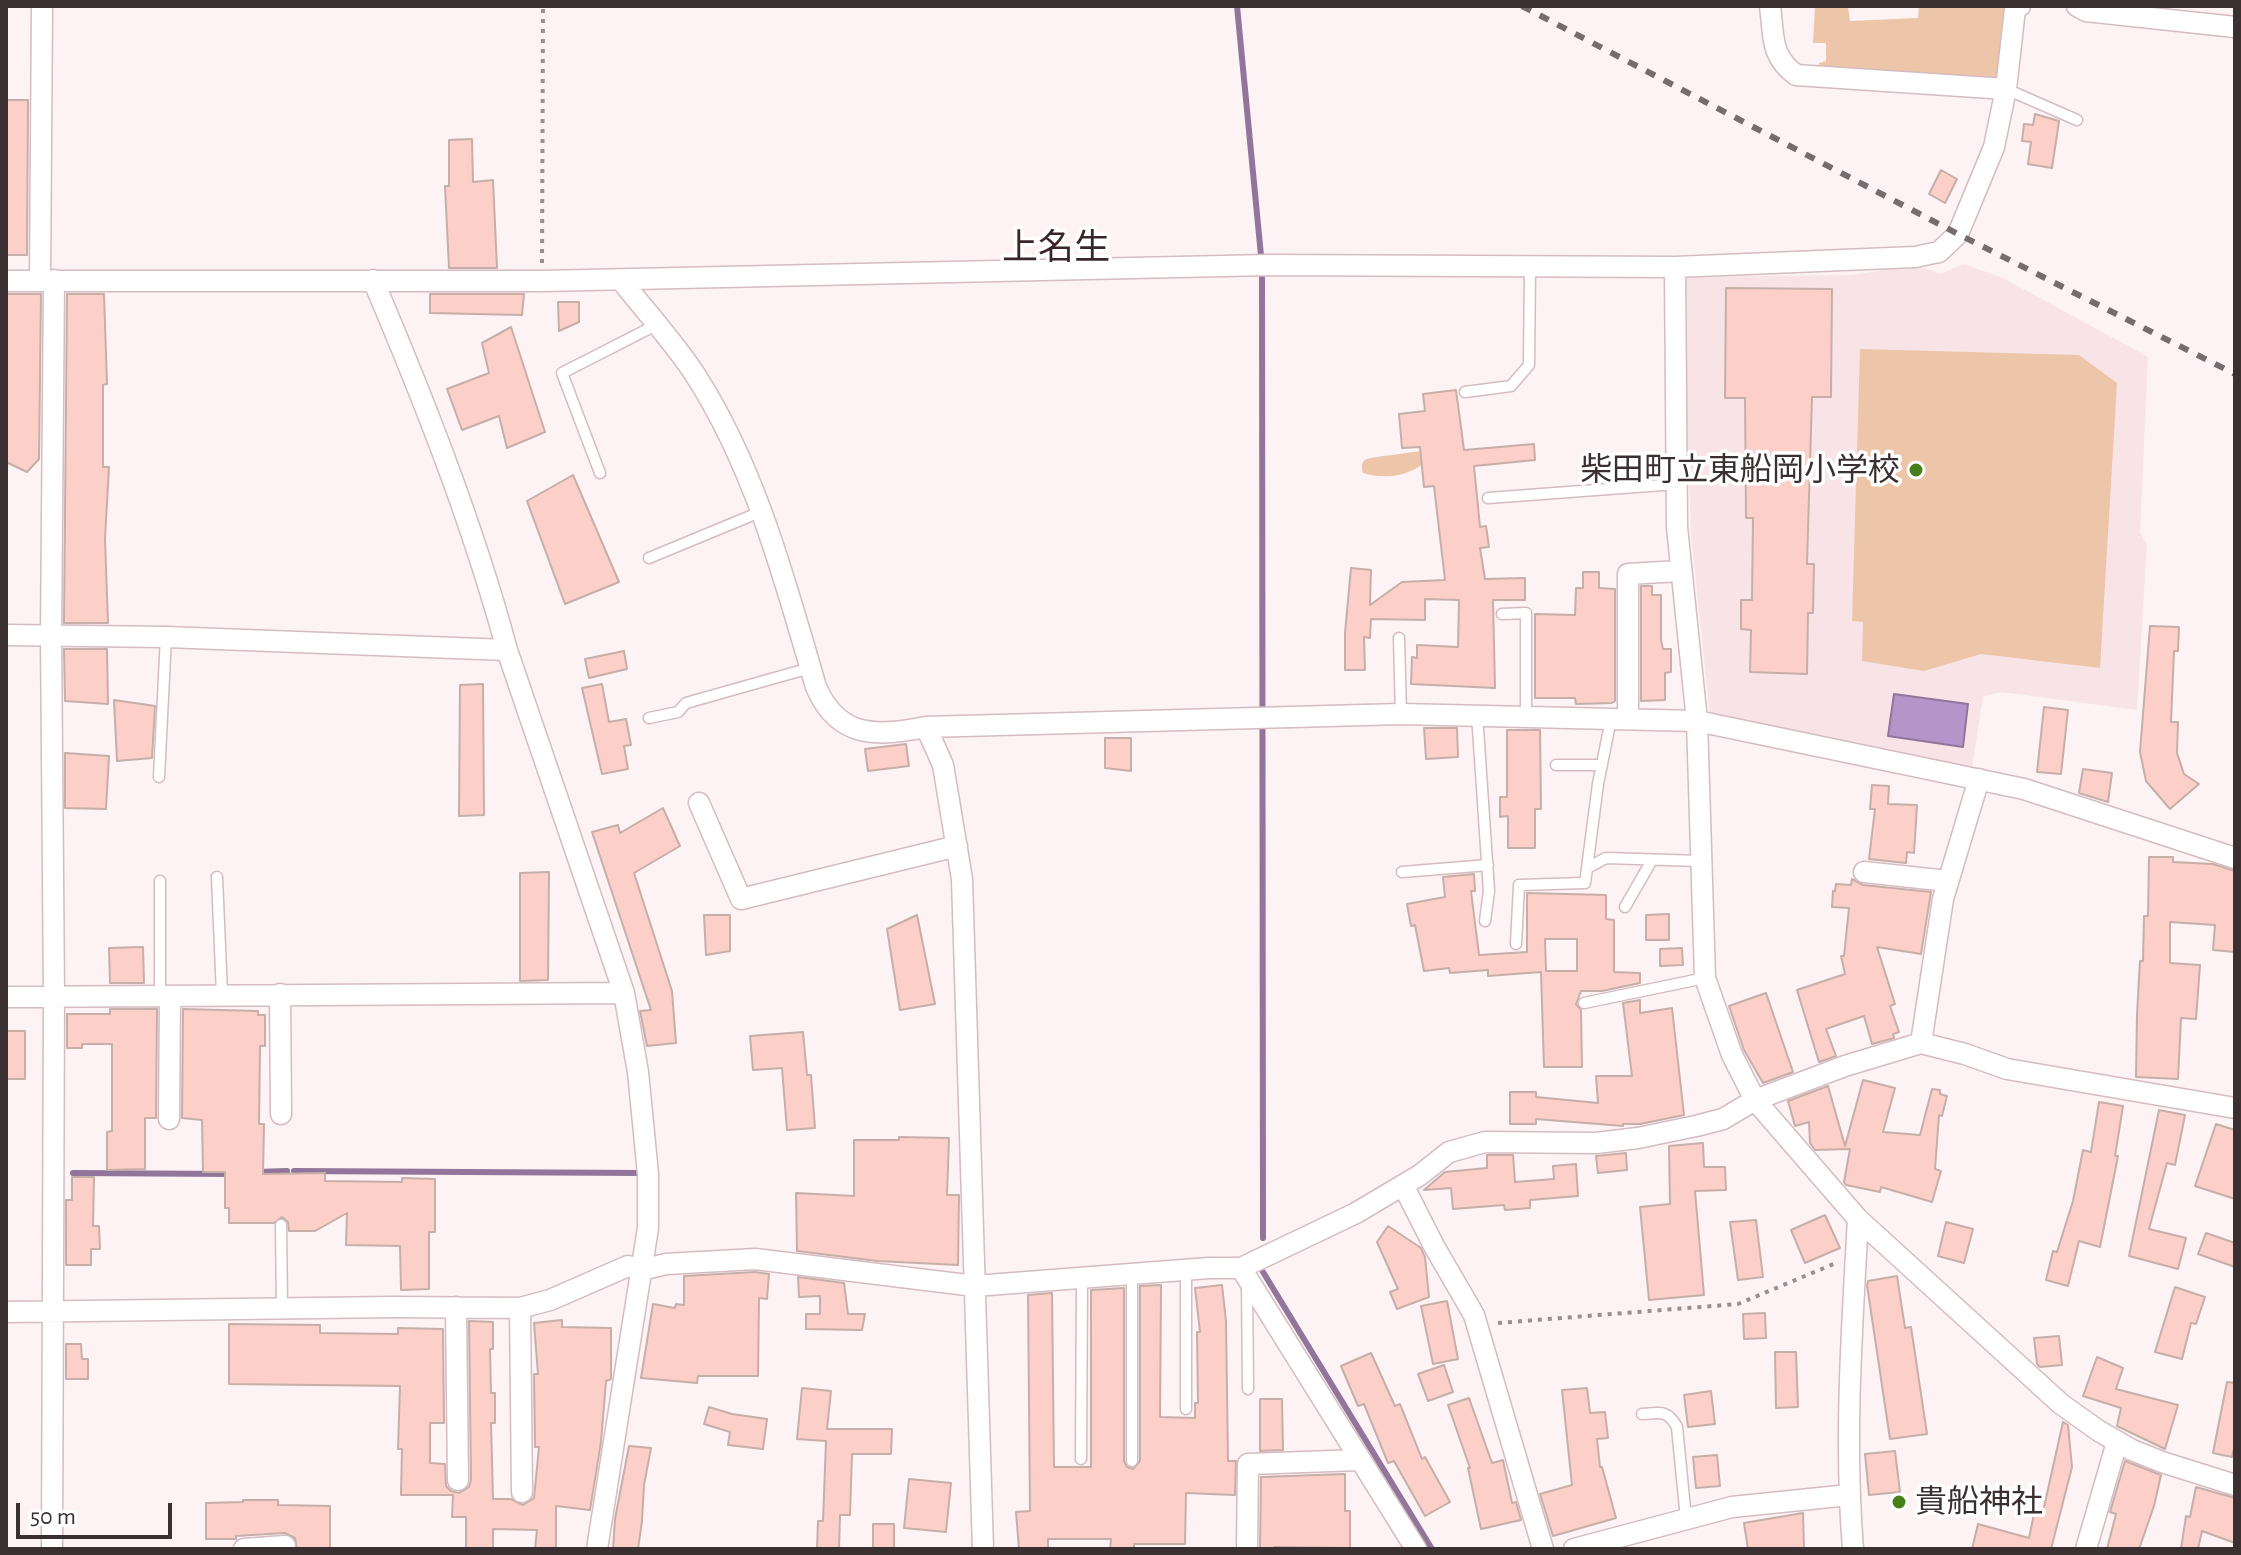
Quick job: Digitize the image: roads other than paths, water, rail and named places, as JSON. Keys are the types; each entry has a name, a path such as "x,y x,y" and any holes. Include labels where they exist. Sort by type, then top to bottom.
{"street":[{"path":"42,6 54,996 52,1549"},
{"path":"1770,6 1775,52 1783,65 1796,75 2006,89"},
{"path":"6,281 542,281 1260,266 1675,267 1915,257 1939,252 1958,234 1994,147 2006,89 2015,9 2020,6"},
{"path":"2077,6 2086,11 2235,27"},
{"path":"1675,267 1676,484 1680,571 1697,721 1705,978 1732,1055 1755,1100 1858,1219 2061,1404 2117,1442 2162,1462 2235,1485"},
{"path":"373,280 420,392 492,596 507,650 624,993 638,1072 648,1174 648,1228 597,1549"},
{"path":"621,280 695,374 722,422 749,476 823,703 847,725 888,734 926,727 1401,714 1697,721 2024,789 2235,858"},
{"path":"1619,719 1628,574 1680,571"},
{"path":"6,635 166,637 507,650"},
{"path":"926,727 943,765 962,879 983,1549"},
{"path":"1921,1043 1938,923 1979,779"},
{"path":"699,803 741,899 957,846"},
{"path":"1864,872 1948,881"},
{"path":"6,997 624,993"},
{"path":"280,994 281,1114"},
{"path":"165,996 169,1119"},
{"path":"6,1312 71,1309 520,1308 550,1300 628,1266 641,1270 666,1264 755,1259 975,1286 1186,1269 1244,1273 1356,1213 1449,1152 1485,1142 1562,1144 1638,1138 1723,1119 1755,1100 1845,1066 1921,1043 2007,1069 2235,1108"},
{"path":"1403,1185 1477,1325 1543,1549"},
{"path":"1853,1549 1849,1495 1851,1355 1858,1219"},
{"path":"1244,1273 1416,1549"},
{"path":"456,1307 458,1480"},
{"path":"520,1308 522,1492"},
{"path":"2086,1549 2117,1442"},
{"path":"1247,1549 1248,1464 1360,1460"},
{"path":"1574,1549 1732,1507 1849,1495"},
{"path":"244,1549 285,1546"}],"lane":[{"path":"2006,89 2077,120"},
{"path":"1465,392 1511,386 1529,365 1530,267"},
{"path":"600,473 562,373 656,325"},
{"path":"1488,498 1676,484"},
{"path":"649,558 760,512"},
{"path":"1502,614 1526,613 1526,716"},
{"path":"159,777 166,637"},
{"path":"1399,638 1401,714"},
{"path":"649,718 678,712 686,703 810,668"},
{"path":"1477,714 1488,865 1485,921"},
{"path":"1516,944 1519,885 1585,883 1602,765 1619,719"},
{"path":"1556,765 1602,765"},
{"path":"1587,868 1606,858 1700,861"},
{"path":"1625,907 1652,860"},
{"path":"1402,872 1488,865"},
{"path":"217,877 222,994"},
{"path":"160,881 165,996"},
{"path":"1584,1003 1705,978"},
{"path":"281,1225 282,1308"},
{"path":"1186,1269 1186,1409"},
{"path":"1244,1273 1248,1389"},
{"path":"1132,1274 1132,1461"},
{"path":"1081,1459 1082,1278"},
{"path":"1642,1414 1663,1413 1671,1416 1677,1427 1686,1519"}],"waterway":[{"path":"1237,6 1262,266 1263,1238"},
{"path":"257,1172 287,1171"},
{"path":"294,1171 640,1173"},
{"path":"73,1173 230,1174"},
{"path":"1263,1272 1432,1549"}],"railway":[{"path":"1522,6 1958,234 2235,374"}],"place":[{"name":"柴田町立東船岡小学校","path":"1916,470"},
{"name":"貴船神社","path":"1899,1502"}],"district":[{"name":"上名生","path":"1056,248"}]}
